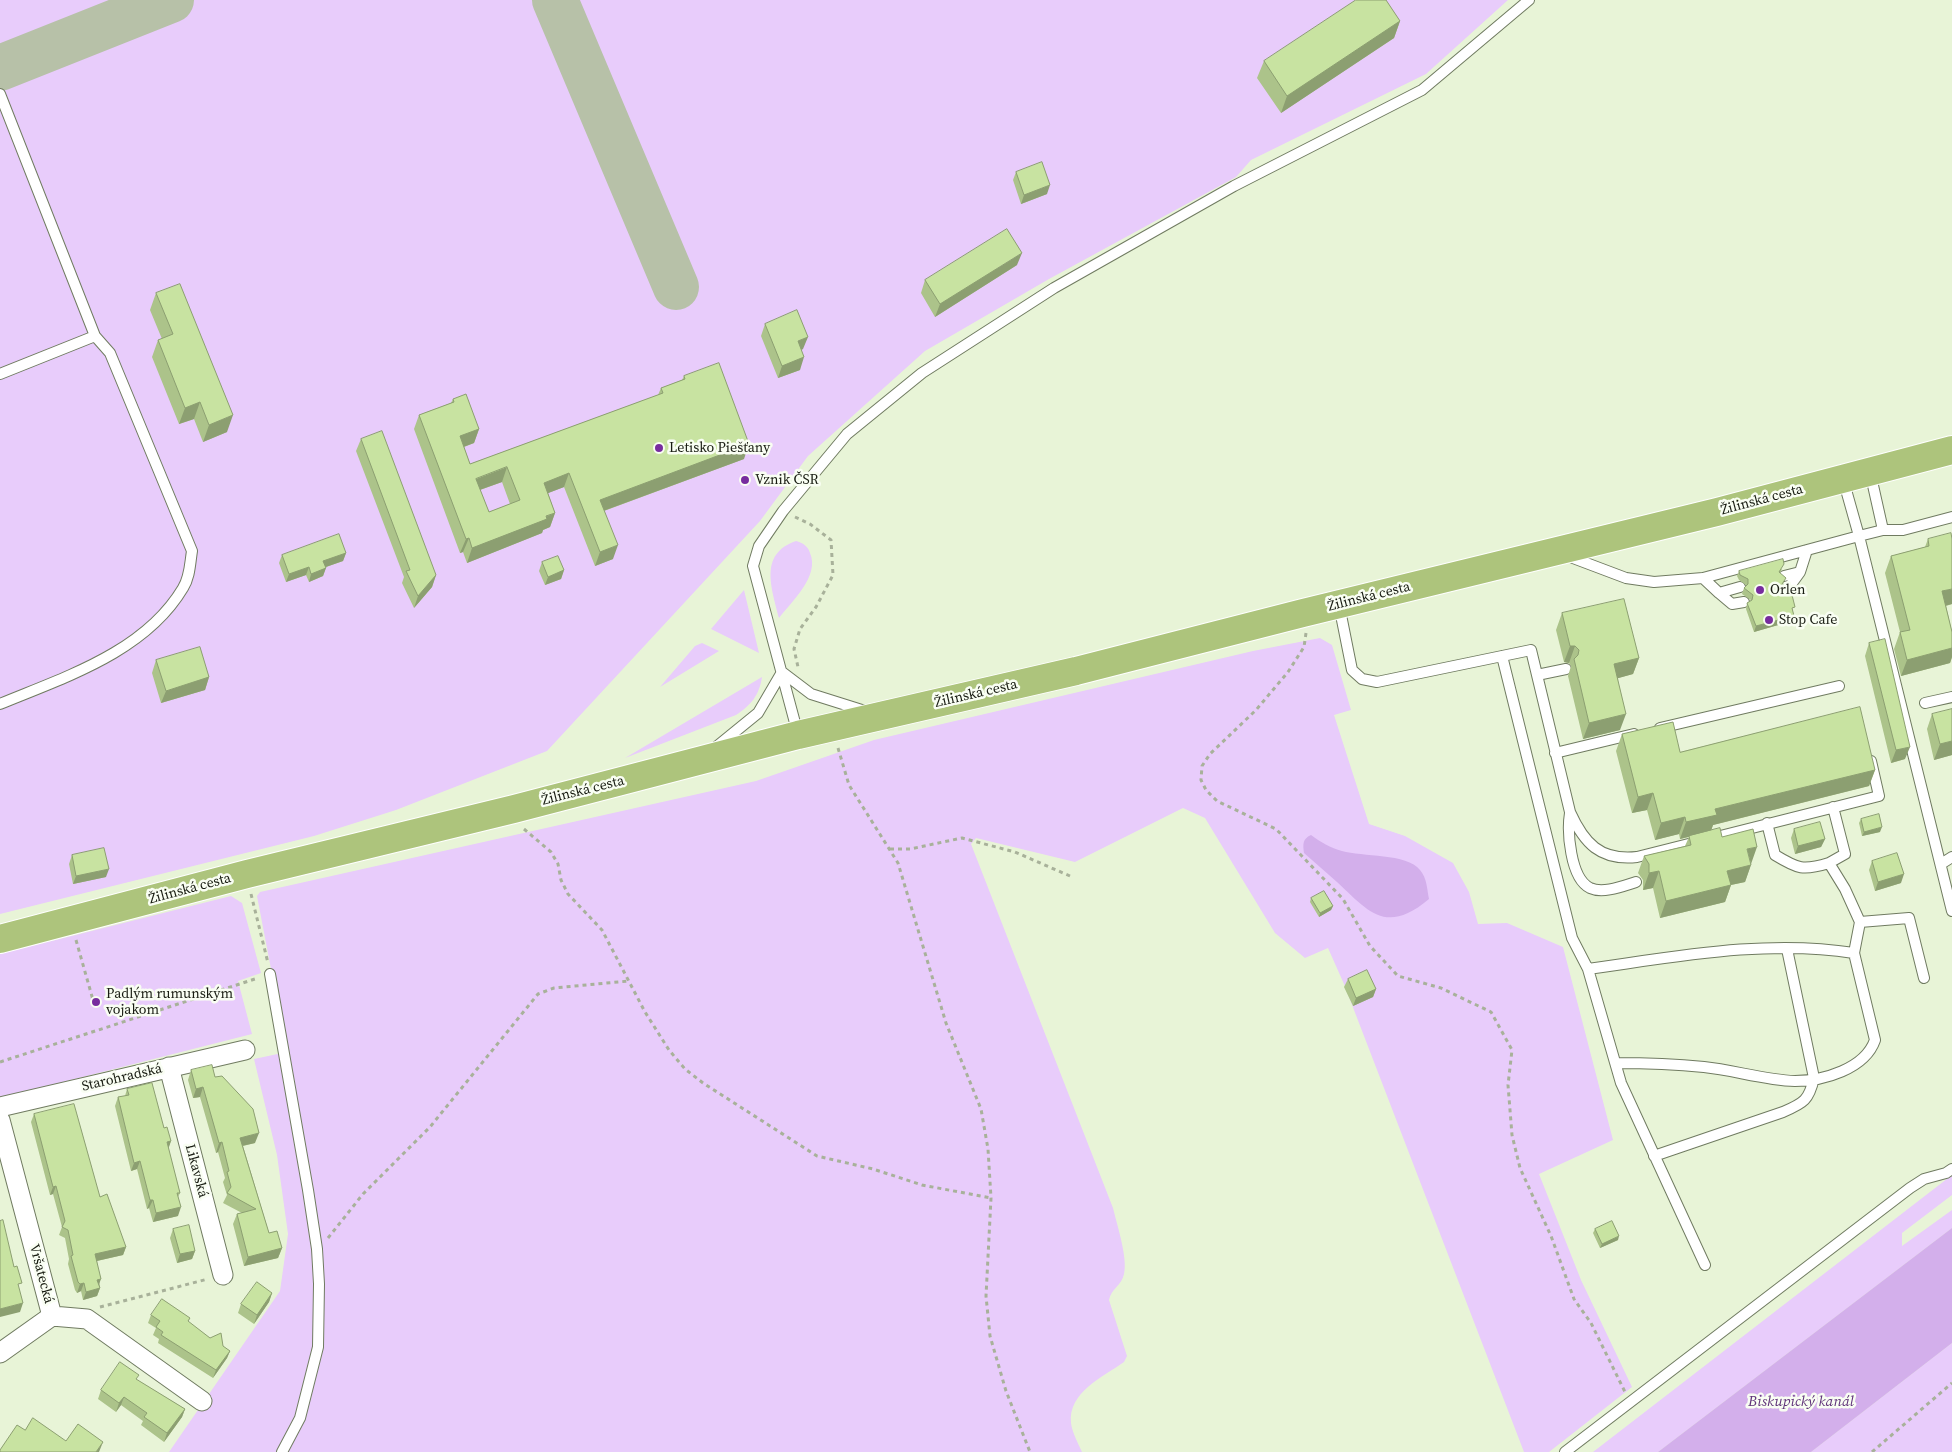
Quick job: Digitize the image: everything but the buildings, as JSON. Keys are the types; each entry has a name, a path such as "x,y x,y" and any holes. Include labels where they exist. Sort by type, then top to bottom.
{"main road":[{"name":"Žilinská cesta","path":"0,939 246,874 798,735 1076,671 1338,604 1717,512 1952,450"}],"street":[{"name":"Starohradská","path":"0,1107 245,1050"},
{"name":"Likavská","path":"169,1067 223,1275"},
{"name":"Vršatecká","path":"0,1120 52,1316 86,1319 202,1401"},
{"path":"0,1353 52,1316"}],"lane":[{"path":"798,735 753,566 759,546 783,511 847,434 922,373 1054,288 1234,186 1422,90 1529,0"},
{"path":"0,94 95,336 110,353 192,551 190,571 184,587 166,612 130,644 67,676 0,704"},
{"path":"0,374 95,336"},
{"path":"1870,472 1883,530"},
{"path":"1843,478 1952,910"},
{"path":"1555,551 1626,578 1654,582 1703,578 1883,530 1903,530 1951,519"},
{"path":"1787,590 1800,572 1807,550"},
{"path":"1784,576 1800,572"},
{"path":"1703,578 1732,604 1744,602"},
{"path":"1718,593 1740,587"},
{"path":"1338,604 1352,670 1362,679 1378,682 1531,650 1570,813 1579,832 1605,855 1615,858 1637,857 1879,796 1868,751"},
{"path":"1502,656 1572,938 1588,969 1622,1083 1705,1265"},
{"path":"781,668 811,694 884,716"},
{"path":"701,760 758,713 781,668"},
{"path":"1537,675 1566,669"},
{"path":"1555,753 1839,686"},
{"path":"1925,703 1952,697"},
{"path":"1767,824 1775,855 1790,865 1809,870 1829,863 1845,854 1832,807"},
{"path":"1570,813 1567,828 1571,852 1577,873 1584,883 1597,890 1636,882"},
{"path":"1941,864 1952,857"},
{"path":"1616,1063 1658,1063 1706,1067 1795,1081 1832,1075 1860,1062 1870,1052 1875,1040 1854,953 1860,922 1845,889 1829,863"},
{"path":"1860,922 1909,918 1924,978"},
{"path":"1588,969 1753,948 1822,948 1854,953"},
{"path":"1654,1156 1783,1112 1800,1104 1810,1095 1814,1078 1787,949"},
{"path":"270,974 317,1249 319,1284 318,1348 300,1418 282,1452"},
{"path":"1565,1452 1910,1188 1924,1179 1946,1173 1952,1169"}],"path":[{"path":"781,668 798,672 794,649 800,629 816,607 832,575 831,540 810,524 783,511"},
{"path":"1303,613 1307,638 1304,646 1288,672 1256,710 1210,754 1202,766 1201,780 1206,790 1217,802 1276,829 1343,899 1370,946 1398,976 1441,988 1491,1012 1512,1050 1508,1086 1512,1135 1520,1168 1551,1236 1574,1299 1591,1323 1625,1393"},
{"path":"832,727 849,785 898,863 954,1047 981,1109 988,1149 991,1198 986,1296 990,1336 1006,1391 1030,1452"},
{"path":"514,808 523,829 551,852 556,859 561,880 568,894 602,930 645,1012 669,1050 685,1069 737,1107 799,1146 829,1160 873,1169 922,1185 991,1198"},
{"path":"890,849 910,849 962,838 1015,852 1070,876"},
{"path":"0,1062 270,974 246,874"},
{"path":"74,936 93,1000"},
{"path":"317,1249 333,1233 363,1194 430,1127 538,994 554,988 629,981"},
{"path":"99,1307 223,1275"},
{"path":"1872,1452 1952,1383"}],"shaded area":[{"path":"0,0 1508,0 1426,74 1251,160 1236,177 1049,279 925,351 808,456 760,521 547,751 396,810 314,836 0,914"},
{"path":"796,541 808,548 812,562 811,570 803,588 779,618 771,584 772,563 776,554 784,547"},
{"path":"744,590 759,653 711,629"},
{"path":"1320,638 1332,645 1351,710 1334,715 1369,824 1405,836 1453,863 1469,892 1478,924 1507,923 1563,947 1613,1140 1539,1174 1581,1280 1632,1387 1549,1452 1524,1452 1344,984 1328,948 1305,958 1275,933 1205,818 1183,808 1075,862 976,838 971,844 1113,1208 1125,1259 1123,1278 1109,1300 1127,1356 1124,1362 1088,1386 1075,1402 1071,1423 1082,1452 169,1452 280,1291 288,1234 277,1155 254,1059 287,1052 257,896 260,892 756,781 874,740 1253,651"},
{"path":"702,643 719,651 660,687 695,646"},
{"path":"762,677 759,690 754,699 736,715 625,758"},
{"path":"231,896 242,903 261,973 238,981 252,1034 0,1098 0,954"},
{"path":"1952,1175 1952,1195 1902,1233 1902,1246 1952,1210 1952,1228 1658,1452 1593,1452"},
{"path":"1952,1343 1952,1452 1811,1452"}],"water":[{"path":"1311,835 1342,851 1395,858 1414,865 1424,876 1429,899 1414,910 1401,916 1389,917 1369,910 1304,853 1303,845 1305,840"},
{"name":"Biskupický kanál","path":"1952,1228 1952,1343 1811,1452 1658,1452"}],"taxiway":[{"path":"0,68 171,0"},
{"path":"555,0 676,287"}],"place":[{"name":"Letisko Piešťany","path":"659,448"},
{"name":"Vznik ČSR","path":"745,480"},
{"name":"Orlen","path":"1760,590"},
{"name":"Stop Cafe","path":"1769,620"},
{"name":"Padlým rumunským vojakom","path":"96,1002"}]}
